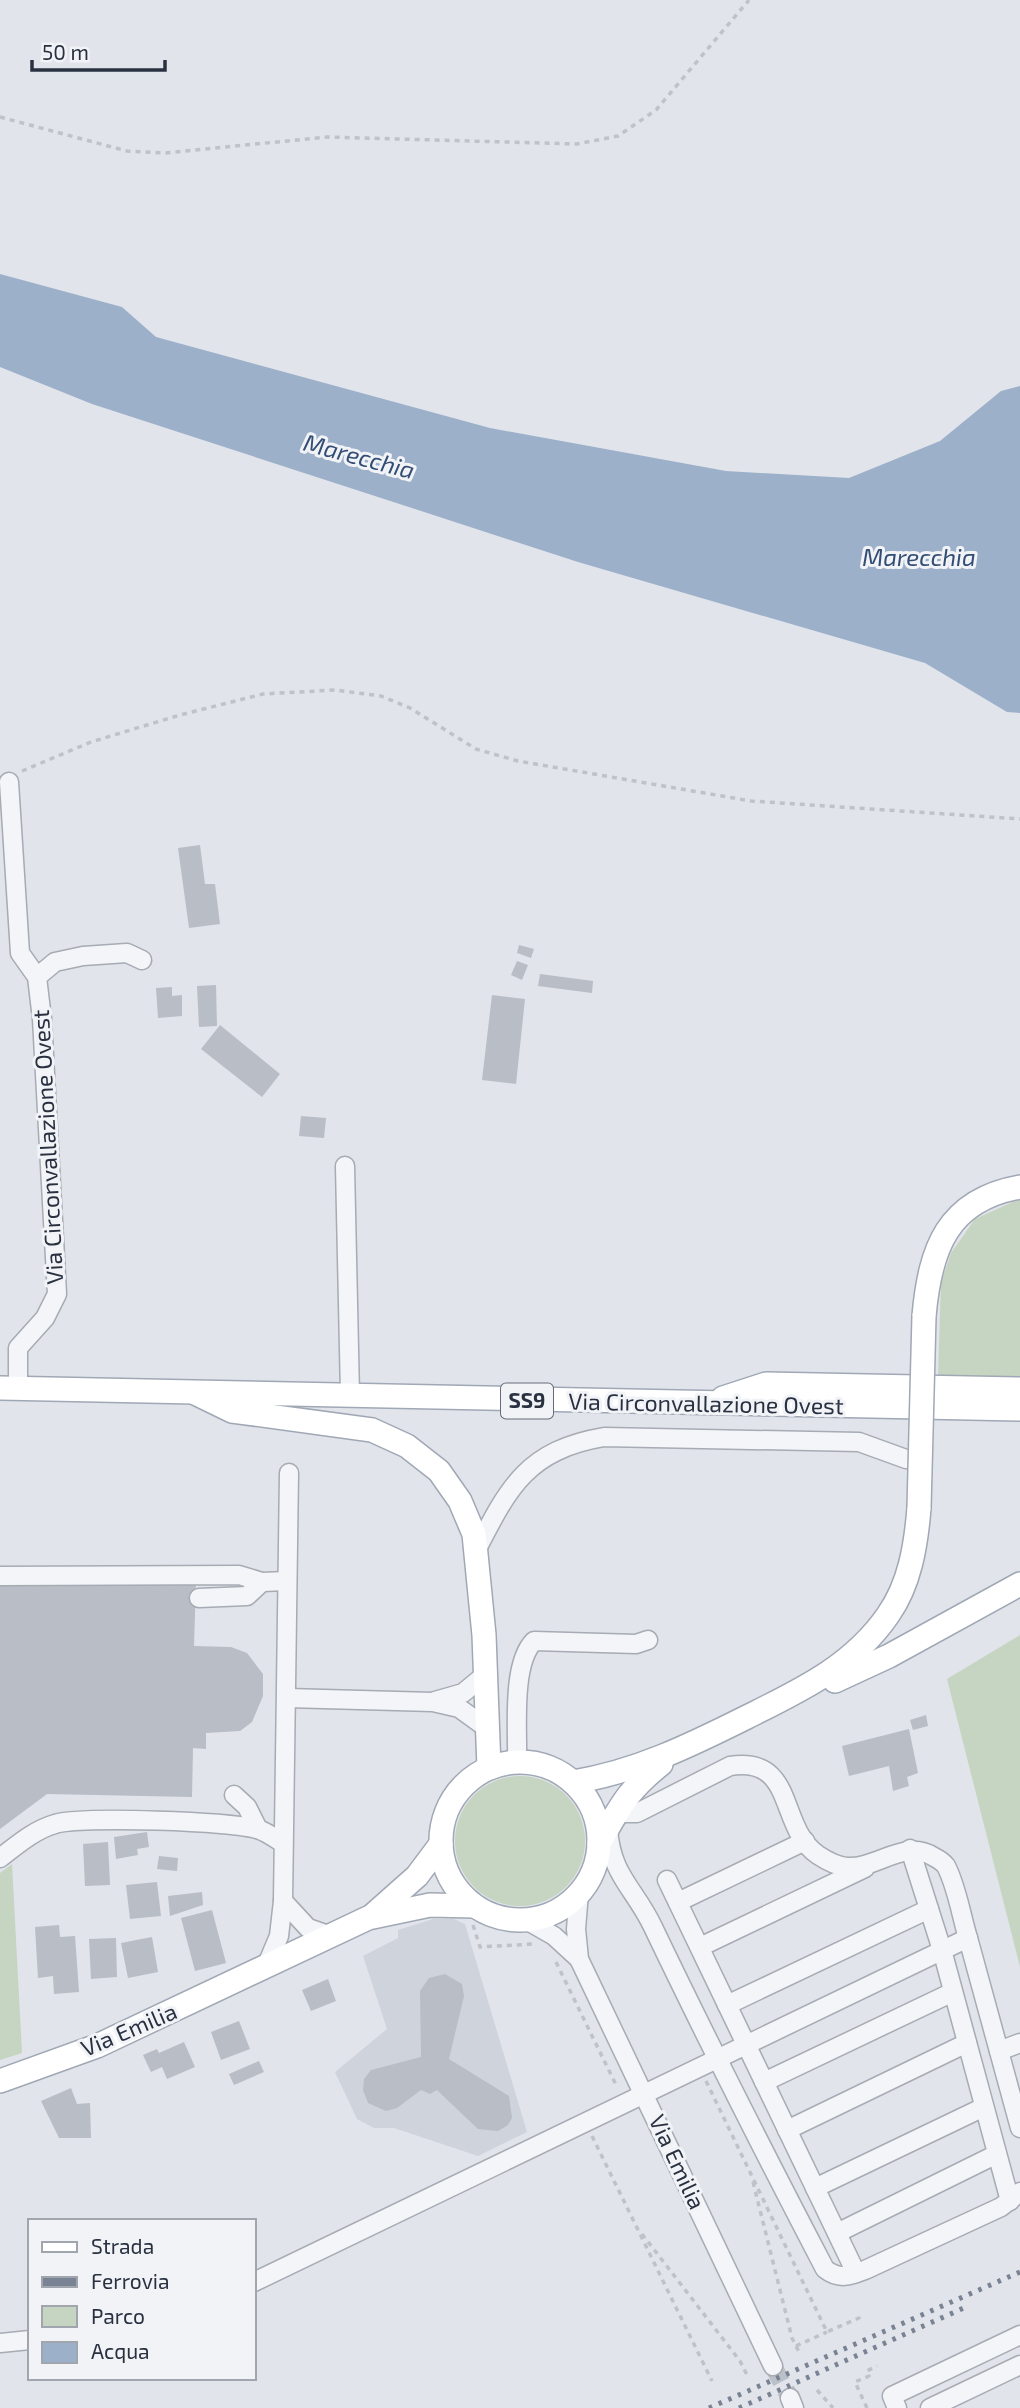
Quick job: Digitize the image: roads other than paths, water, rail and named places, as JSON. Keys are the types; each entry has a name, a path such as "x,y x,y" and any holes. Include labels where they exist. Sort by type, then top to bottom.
{"main road":[{"path":"573,1782 607,1776 677,1752 821,1679 853,1657 889,1614 905,1580 916,1544 924,1316 928,1275 943,1235 967,1207 996,1191 1020,1187"},
{"path":"704,1404 766,1384 1020,1389"},
{"name":"Via Circonvallazione Ovest","path":"9,1389 189,1390 704,1404 1020,1409"},
{"path":"189,1390 232,1412 372,1430 407,1446 439,1471 460,1501 474,1534 486,1674 489,1768"},
{"path":"786,1697 841,1679 877,1662 1020,1584"},
{"path":"607,1828 597,1821 588,1800 573,1782 556,1771 537,1764 517,1762 489,1768 468,1781 453,1799 443,1821 441,1844 451,1878 474,1906 499,1917 526,1920 546,1916 564,1907 579,1893 594,1870 607,1828 634,1786 677,1752"},
{"name":"Via Emilia","path":"369,1918 417,1876 441,1844"},
{"name":"Via Emilia","path":"0,2081 97,2046 369,1918 430,1905 474,1906"}],"street":[{"name":"Via Circonvallazione Ovest","path":"9,782 20,953 37,977 43,1019 57,1294 45,1318 18,1348 9,1389"},
{"name":"Via Circonvallazione Ovest","path":"37,977 55,962 83,956 127,953 142,960"},
{"path":"345,1166 350,1395"},
{"path":"475,1551 499,1506 519,1478 548,1453 574,1442 604,1437 859,1442 906,1460"},
{"path":"265,1969 279,1936 283,1900 289,1473"},
{"path":"0,1576 239,1574 262,1582 288,1581"},
{"path":"198,1598 247,1596 262,1582"},
{"path":"517,1762 519,1684 529,1646 534,1641 636,1644 649,1640"},
{"path":"433,1702 463,1693 486,1674"},
{"path":"287,1698 433,1702 459,1708 488,1729"},
{"path":"902,1852 929,1909 997,2154 1015,2196 856,2273 834,2276 825,2269 716,2059 639,1899 617,1871 607,1828 730,1766 746,1764 762,1768 777,1780 795,1826 811,1850 830,1863 849,1867 902,1852 926,1852 945,1864 1020,2128"},
{"path":"234,1795 247,1807 258,1829"},
{"path":"18,1830 56,1823 163,1821 258,1829 283,1843"},
{"path":"0,1858 27,1837 56,1823"},
{"path":"678,1902 805,1841"},
{"path":"700,1947 902,1852"},
{"path":"667,1880 856,2273"},
{"name":"Via Emilia","path":"579,1893 576,1929 579,1959 774,2366"},
{"path":"283,1900 308,1928 331,1936"},
{"path":"727,2005 929,1909"},
{"name":"Via Emilia","path":"526,1920 554,1936 579,1959"},
{"path":"256,2281 643,2092 968,1938"},
{"path":"764,2082 953,1992"},
{"path":"787,2130 967,2043"},
{"path":"999,2051 1020,2043"},
{"path":"815,2188 984,2107"},
{"path":"837,2233 997,2154"},
{"path":"897,2408 892,2396 1020,2335"},
{"path":"0,2343 28,2340"},
{"path":"930,2408 1020,2365"}],"water":[{"name":"Marecchia","path":"0,274 122,307 156,337 490,428 726,471 849,478 940,441 1001,391 1020,386 1020,713 1007,712 925,663 578,562 92,404 0,367"}],"tunnel":[{"path":"773,2366 790,2398"}],"railway":[{"path":"709,2408 1020,2272"},
{"path":"739,2408 966,2307"}]}
